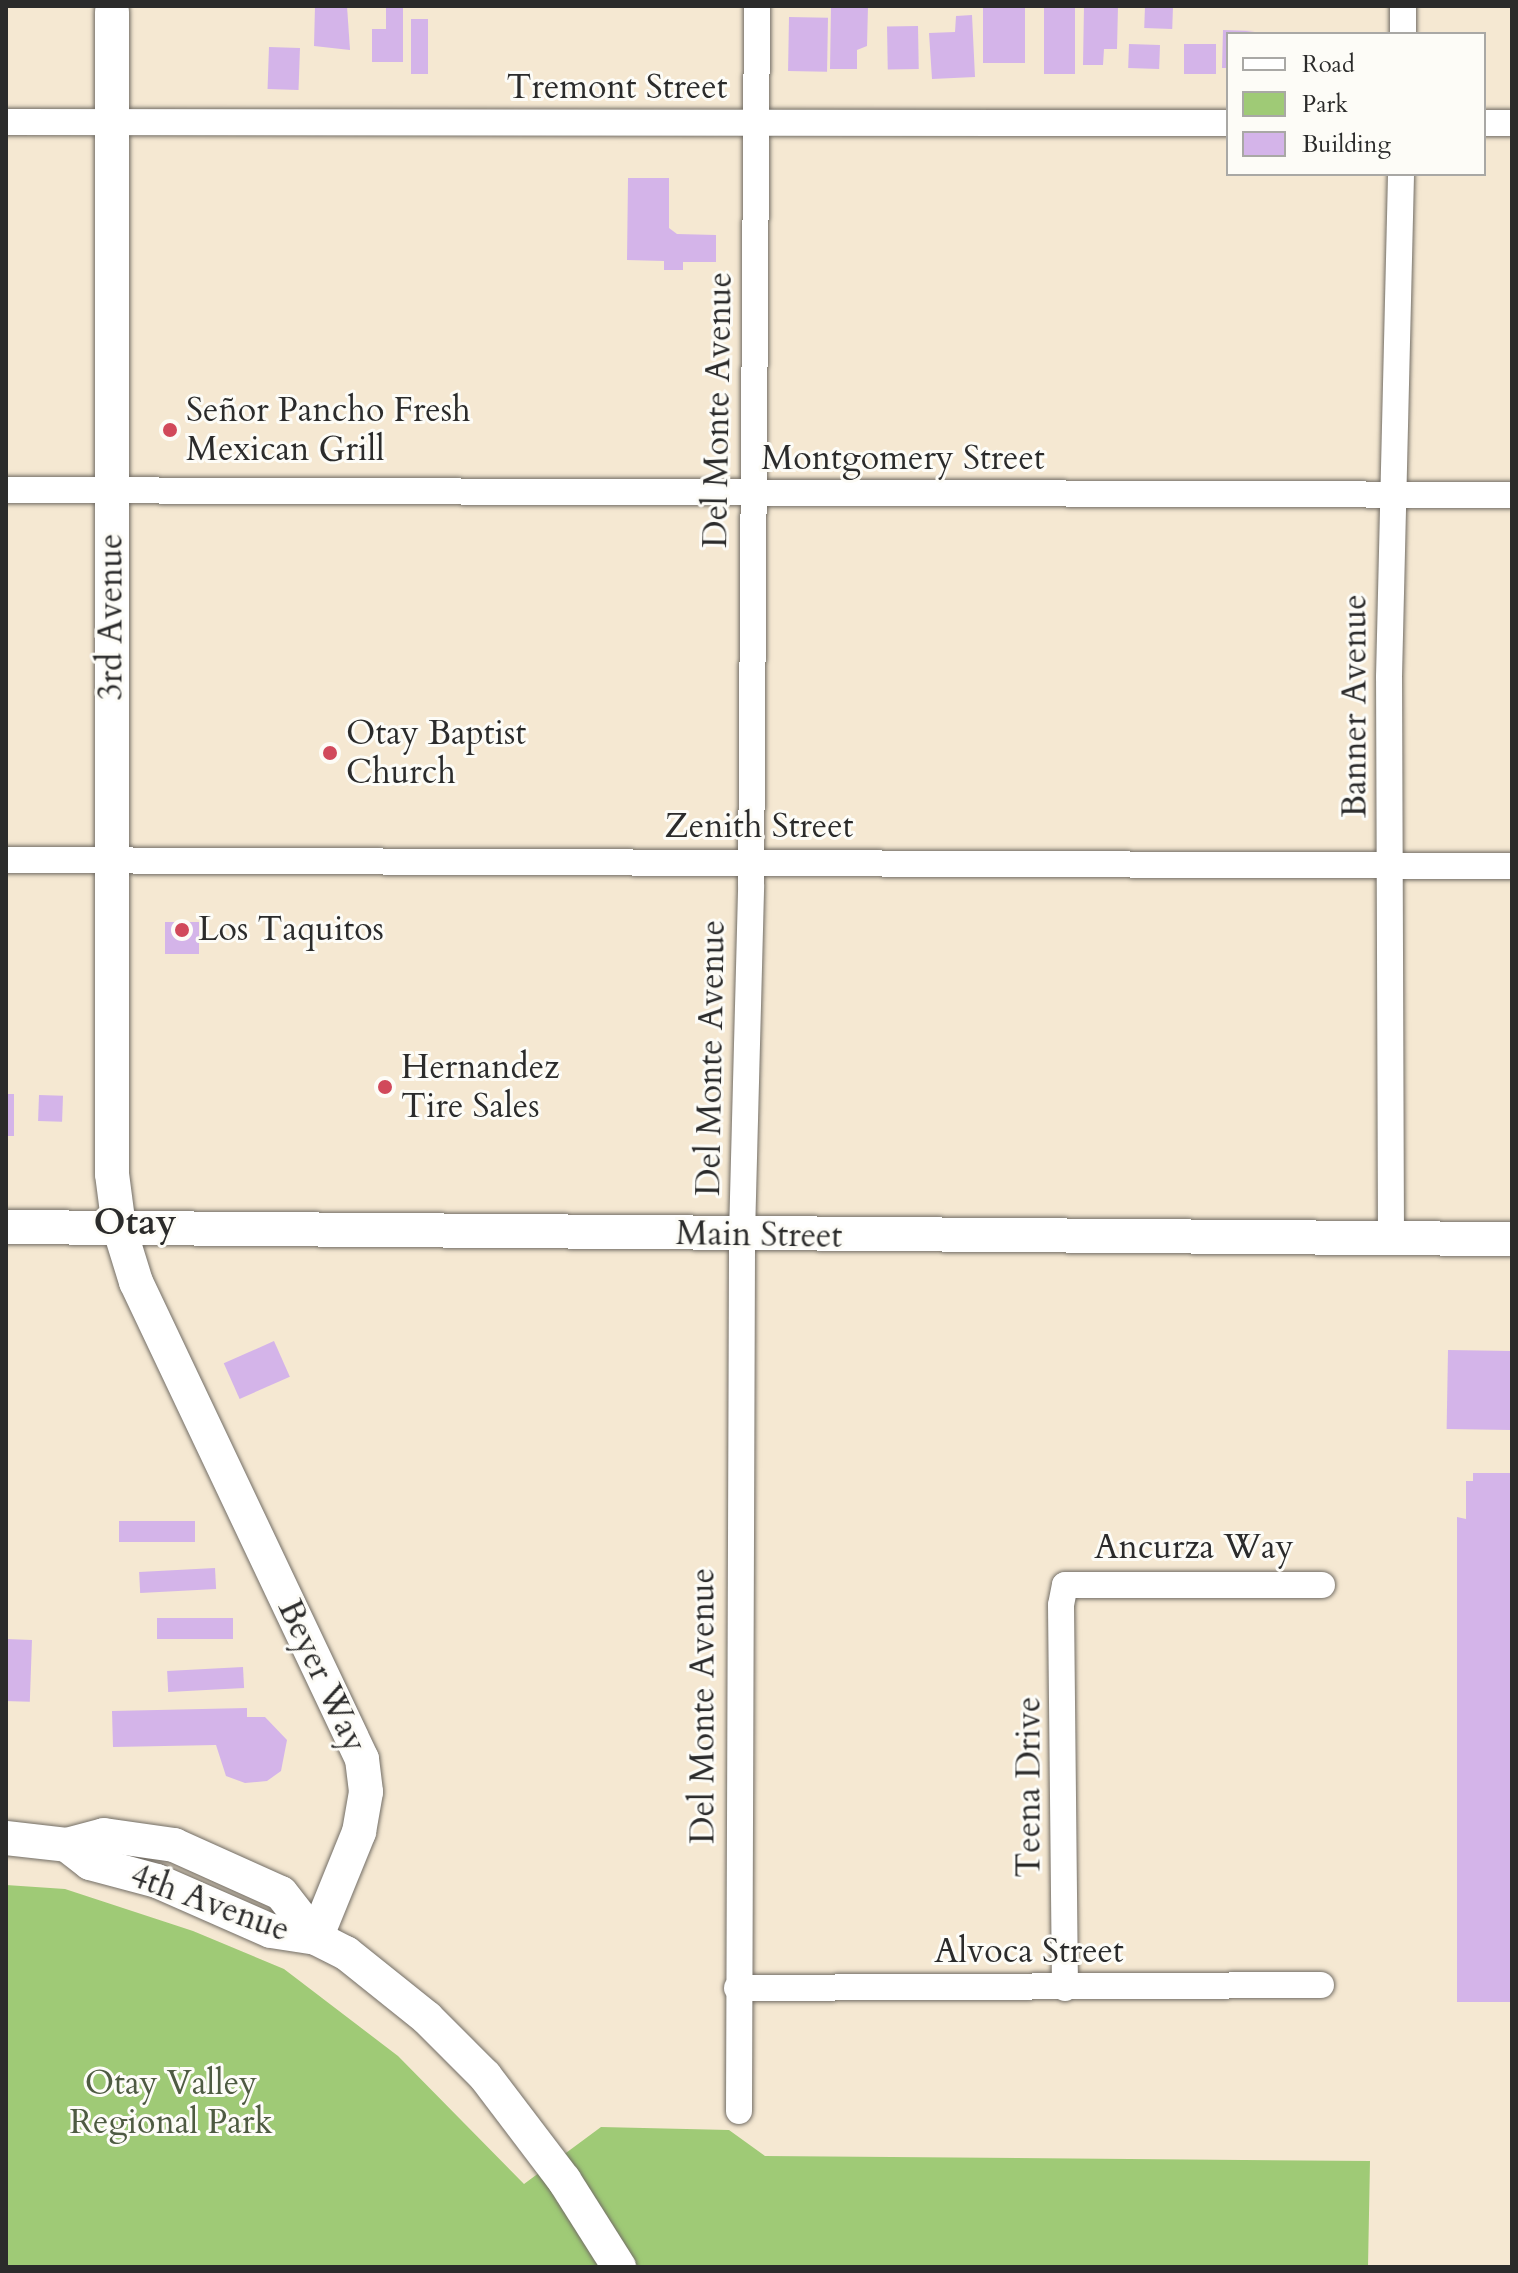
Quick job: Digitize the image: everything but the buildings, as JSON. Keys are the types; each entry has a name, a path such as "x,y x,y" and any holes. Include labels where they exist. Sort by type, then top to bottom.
{"main road":[{"name":"3rd Avenue","path":"112,9 110,861 112,1174 119,1227"},
{"name":"Main Street","path":"6,1227 1512,1239"},
{"name":"Beyer Way","path":"119,1227 136,1282 175,1372 362,1759 366,1792 359,1832 316,1938"},
{"name":"4th Avenue","path":"6,1838 67,1845 90,1863 157,1881 271,1931 316,1938"},
{"path":"316,1938 346,1953 427,2018 485,2076 564,2180 619,2267"}],"street":[{"name":"Del Monte Avenue","path":"739,2111 737,1988 742,1235 751,862 757,6"},
{"path":"1403,6 1403,32"},
{"name":"Tremont Street","path":"6,122 1226,123"},
{"path":"1486,123 1512,123"},
{"name":"Banner Avenue","path":"1391,1239 1392,495 1401,176"},
{"name":"Montgomery Street","path":"6,490 752,495 1512,495"},
{"name":"Zenith Street","path":"6,860 1512,866"},
{"name":"Ancurza Way","path":"1065,1585 1322,1585"},
{"name":"Teena Drive","path":"1065,1585 1061,1605 1065,1988"},
{"name":"Alvoca Street","path":"737,1988 1321,1985"}],"green space":[{"name":"Otay Valley Regional Park","path":"6,1885 65,1889 193,1931 284,1969 398,2056 524,2184 601,2127 729,2130 765,2156 1370,2161 1368,2267 6,2267"}],"place":[{"name":"Señor Pancho Fresh Mexican Grill","path":"170,430"},
{"name":"Otay Baptist Church","path":"330,753"},
{"name":"Los Taquitos","path":"182,930"},
{"name":"Hernandez Tire Sales","path":"385,1087"}],"district":[{"name":"Otay","path":"135,1223"}]}
